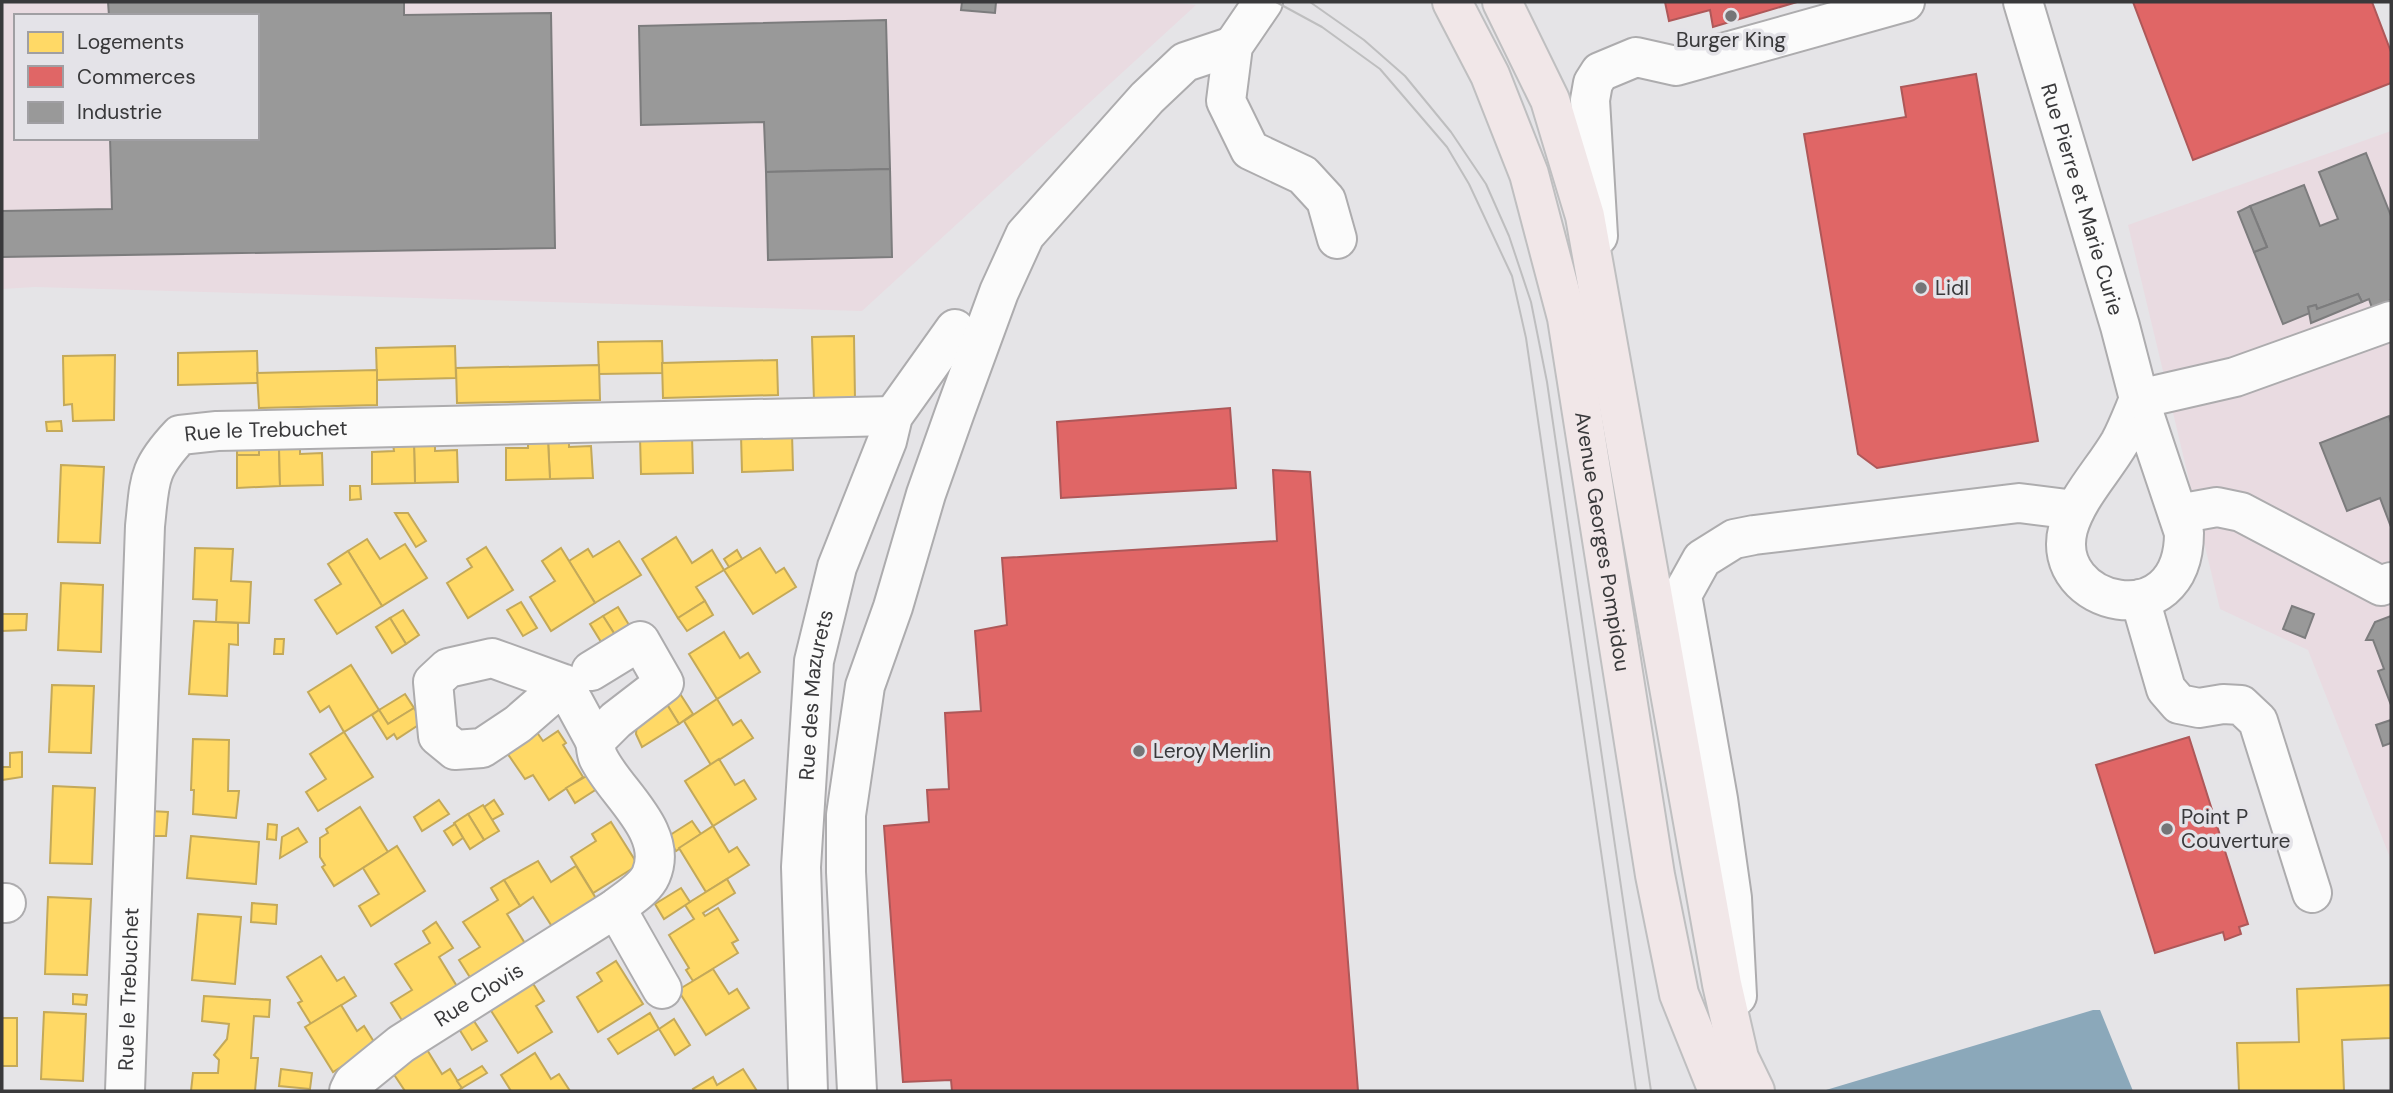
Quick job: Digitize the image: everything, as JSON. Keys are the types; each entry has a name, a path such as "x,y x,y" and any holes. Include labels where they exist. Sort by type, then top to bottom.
{"main road":[{"name":"Avenue Georges Pompidou","path":"1452,2 1490,75 1529,174 1567,318 1653,861 1679,995 1718,1091"},
{"name":"Avenue Georges Pompidou","path":"1502,2 1550,100 1585,216 1699,865 1722,984 1747,1074"}],"street":[{"path":"1263,2 1233,46 1226,101 1250,150 1303,175 1326,201 1337,239"},
{"path":"1602,315 1590,100 1593,83 1601,72 1636,57 1676,66 1905,2"},
{"name":"Rue Pierre et Marie Curie","path":"2024,2 2139,399 2185,533 2184,552 2178,570 2166,586 2140,599"},
{"path":"857,1091 846,872 846,815 865,686 955,412 999,292 1025,235 1147,98 1185,62 1233,46"},
{"path":"2312,892 2258,721 2241,705 2223,704 2199,708 2179,704 2166,689 2140,599 2112,600 2096,593 2082,582 2072,567 2067,550 2067,532 2075,510 2120,441 2139,399 2235,377 2391,321"},
{"name":"Rue des Mazurets","path":"808,1091 801,867 814,661 837,567 887,441 893,415 955,329"},
{"name":"Rue le Trebuchet","path":"125,1091 145,526 151,473 162,454 180,435 217,431 893,415"},
{"path":"1747,1074 1732,898 1718,799 1682,595 1702,559 1734,540 1754,535 2019,503 2075,510"},
{"path":"2178,514 2217,507 2241,512 2381,586 2391,582"},
{"name":"Rue Clovis","path":"349,1091 353,1083 401,1044 616,908 642,888 652,875 655,851 647,826 597,749 577,677 640,641 664,683 616,720 597,749"},
{"path":"616,908 662,989"}],"shaded area":[{"path":"2,2 1170,2 1196,5 862,311 35,287 2,289"},
{"path":"2391,131 2391,860 2308,650 2220,609 2128,225"}],"water":[{"path":"2100,1010 2133,1091 1826,1090"}],"building: Logements":[{"path":"854,336 855,400 814,401 812,337"},
{"path":"662,341 663,373 599,374 598,342"},
{"path":"455,346 456,378 377,380 376,348"},
{"path":"257,351 258,383 178,385 178,353"},
{"path":"115,355 114,420 73,421 72,404 64,405 63,356"},
{"path":"777,360 778,395 663,398 662,363"},
{"path":"599,365 600,400 457,403 456,368"},
{"path":"377,370 377,405 259,408 257,373"},
{"path":"61,421 62,431 47,431 46,422"},
{"path":"792,433 793,470 742,472 741,435"},
{"path":"692,436 693,473 641,474 640,437"},
{"path":"569,439 569,447 591,446 593,478 550,479 548,440"},
{"path":"548,440 550,479 506,480 506,448 528,448 528,441"},
{"path":"435,443 435,451 457,450 458,482 415,483 414,444"},
{"path":"393,444 414,444 415,483 372,484 372,452 394,451"},
{"path":"279,447 280,486 237,488 237,455 259,455 259,448"},
{"path":"279,447 300,447 300,454 322,453 323,485 280,486"},
{"path":"237,448 259,448 259,455 237,455"},
{"path":"61,465 104,467 100,543 58,542"},
{"path":"350,486 360,486 361,499 350,500"},
{"path":"395,513 408,513 426,541 416,547"},
{"path":"676,537 692,563 712,550 724,570 696,587 705,601 678,618 642,559"},
{"path":"367,539 380,559 405,544 427,578 382,606 348,551"},
{"path":"619,541 641,575 595,603 569,561 588,549 593,557"},
{"path":"486,547 513,590 468,618 447,583 472,567 467,559"},
{"path":"195,548 233,549 231,581 251,582 249,623 216,622 217,600 193,599"},
{"path":"561,548 595,603 551,631 530,597 555,581 542,561"},
{"path":"760,548 776,573 784,568 796,587 753,614 724,570"},
{"path":"737,550 742,559 729,567 724,559"},
{"path":"348,551 382,606 337,634 315,600 341,584 328,564"},
{"path":"61,583 103,585 101,652 58,650"},
{"path":"705,601 713,615 687,631 678,618"},
{"path":"521,602 537,628 523,636 507,610"},
{"path":"618,607 634,633 619,641 603,616"},
{"path":"403,610 419,635 406,644 390,618"},
{"path":"2,614 27,614 26,630 2,631"},
{"path":"603,616 619,641 606,650 590,624"},
{"path":"390,618 406,644 392,653 376,627"},
{"path":"194,621 238,623 238,645 229,644 227,696 189,694"},
{"path":"724,632 740,658 748,653 760,672 717,699 689,654"},
{"path":"275,639 284,639 283,654 274,654"},
{"path":"351,665 379,710 344,732 329,706 320,712 308,692"},
{"path":"52,685 94,686 91,753 49,752"},
{"path":"677,689 693,714 679,724 663,698"},
{"path":"405,694 414,708 388,724 379,710"},
{"path":"663,698 679,724 642,747 636,734 637,723"},
{"path":"717,699 733,725 741,720 753,738 711,765 684,721"},
{"path":"414,708 423,722 397,739 394,734 387,739 372,715 379,710 388,724"},
{"path":"536,731 543,741 558,731 566,743 563,745 583,777 549,800 533,775 525,779 505,750"},
{"path":"344,732 373,777 318,811 306,792 326,779 310,754"},
{"path":"193,739 229,740 228,791 239,791 236,818 193,814"},
{"path":"22,752 22,777 2,780 2,767 10,767 10,753"},
{"path":"719,759 735,785 744,780 756,799 713,826 685,781"},
{"path":"592,773 600,787 575,803 566,788"},
{"path":"53,786 95,788 92,864 50,863"},
{"path":"439,800 449,814 422,831 414,817"},
{"path":"494,800 503,814 492,820 484,807"},
{"path":"483,805 499,831 484,840 468,814"},
{"path":"360,807 388,852 334,886 322,867 325,865 320,857 320,838 328,833 326,829"},
{"path":"150,811 168,812 166,836 150,836"},
{"path":"468,814 484,840 470,849 454,823"},
{"path":"692,821 701,834 676,851 667,837"},
{"path":"611,822 638,865 593,893 571,857 596,841 592,834"},
{"path":"268,824 277,825 276,840 267,839"},
{"path":"455,824 463,838 453,845 444,831"},
{"path":"713,826 729,852 737,847 749,865 706,892 679,848"},
{"path":"298,828 307,842 280,858 282,837"},
{"path":"191,836 259,842 256,884 187,878"},
{"path":"397,846 425,891 371,926 359,906 379,894 363,868"},
{"path":"538,861 551,882 576,866 597,900 553,928 533,897 520,906 504,880"},
{"path":"727,879 735,893 703,913 705,916 718,908 738,940 732,943 738,953 693,981 686,970 689,968 669,935 694,919 685,905"},
{"path":"504,880 520,906 507,914 526,945 471,979 459,960 480,947 463,922 498,900 491,888"},
{"path":"681,888 690,902 664,919 655,904"},
{"path":"48,897 91,899 87,975 45,974"},
{"path":"252,903 277,905 276,924 251,922"},
{"path":"198,914 241,917 235,984 192,980"},
{"path":"436,922 453,948 439,957 458,988 403,1022 391,1003 412,990 395,964 430,943 423,931"},
{"path":"321,956 337,981 344,977 356,996 311,1024 298,1003 302,1001 287,977"},
{"path":"616,961 643,1004 598,1032 577,997 602,981 597,973"},
{"path":"713,969 729,994 737,989 749,1008 706,1035 678,990"},
{"path":"532,982 544,1001 536,1006 552,1032 518,1053 490,1009"},
{"path":"2391,985 2391,1038 2342,1040 2344,1091 2239,1091 2237,1043 2299,1042 2297,989"},
{"path":"73,994 87,995 86,1005 73,1004"},
{"path":"204,996 270,1000 269,1017 254,1016 251,1058 258,1058 255,1091 191,1091 193,1073 218,1073 219,1060 214,1055 227,1039 229,1024 202,1021"},
{"path":"341,1005 357,1031 364,1026 376,1045 333,1072 305,1027"},
{"path":"44,1012 86,1014 83,1081 41,1079"},
{"path":"650,1013 659,1029 618,1054 608,1039"},
{"path":"470,1015 487,1041 472,1050 456,1024"},
{"path":"2,1018 17,1018 17,1066 2,1066"},
{"path":"674,1019 690,1045 675,1055 659,1029"},
{"path":"426,1048 442,1074 450,1069 462,1088 457,1091 405,1091 391,1070"},
{"path":"535,1053 551,1079 559,1074 570,1091 511,1091 501,1075"},
{"path":"482,1066 487,1073 462,1088 457,1081"},
{"path":"281,1069 312,1073 310,1089 279,1086"},
{"path":"743,1069 757,1091 693,1089 713,1077 717,1085"}],"building: Commerces":[{"name":"Burger King","path":"1665,2 1797,2 1713,27 1710,10 1669,21"},
{"path":"2133,2 2372,2 2391,52 2391,83 2193,160"},
{"name":"Lidl","path":"1976,74 2038,441 1877,468 1858,454 1804,134 1906,117 1901,87"},
{"path":"1230,408 1236,488 1061,498 1057,422"},
{"name":"Leroy Merlin","path":"1273,470 1310,472 1358,1091 952,1091 951,1080 903,1082 884,826 929,822 927,790 949,789 945,713 981,711 975,631 1007,625 1002,558 1277,541"},
{"name":"Point P Couverture","path":"2189,737 2248,924 2239,927 2241,934 2225,940 2223,932 2155,953 2096,765"}],"building: Industrie":[{"path":"108,2 404,2 404,15 551,13 555,248 2,257 2,211 112,209 110,140 259,140 259,14 109,14"},
{"path":"962,2 996,2 995,13 961,10"},
{"path":"886,20 890,169 766,172 764,122 641,125 639,26"},
{"path":"2366,153 2391,216 2391,300 2372,308 2369,299 2362,302 2358,294 2317,309 2316,305 2308,307 2310,313 2283,324 2254,252 2267,247 2250,206 2304,185 2320,226 2338,219 2319,172"},
{"path":"890,169 892,257 768,260 766,172"},
{"path":"2250,206 2267,247 2254,252 2238,212"},
{"path":"2358,294 2362,302 2311,323 2308,307 2316,305 2317,309"},
{"path":"2389,416 2391,527 2380,498 2347,511 2320,443"},
{"path":"2292,606 2314,614 2305,638 2283,629"},
{"path":"2391,616 2391,705 2378,671 2384,669 2373,640 2366,640 2375,622"},
{"path":"2391,720 2391,743 2383,746 2376,725"}],"tram line":[{"path":"1276,2 1322,27 1380,69 1447,147 1469,184 1512,276 1526,338 1636,1091"},
{"path":"1310,2 1364,40 1405,76 1451,132 1486,184 1509,236 1531,302 1547,382 1651,1091"}],"place":[{"name":"Burger King","path":"1731,16"},
{"name":"Lidl","path":"1921,288"},
{"name":"Leroy Merlin","path":"1139,751"},
{"name":"Point P Couverture","path":"2167,829"}]}
